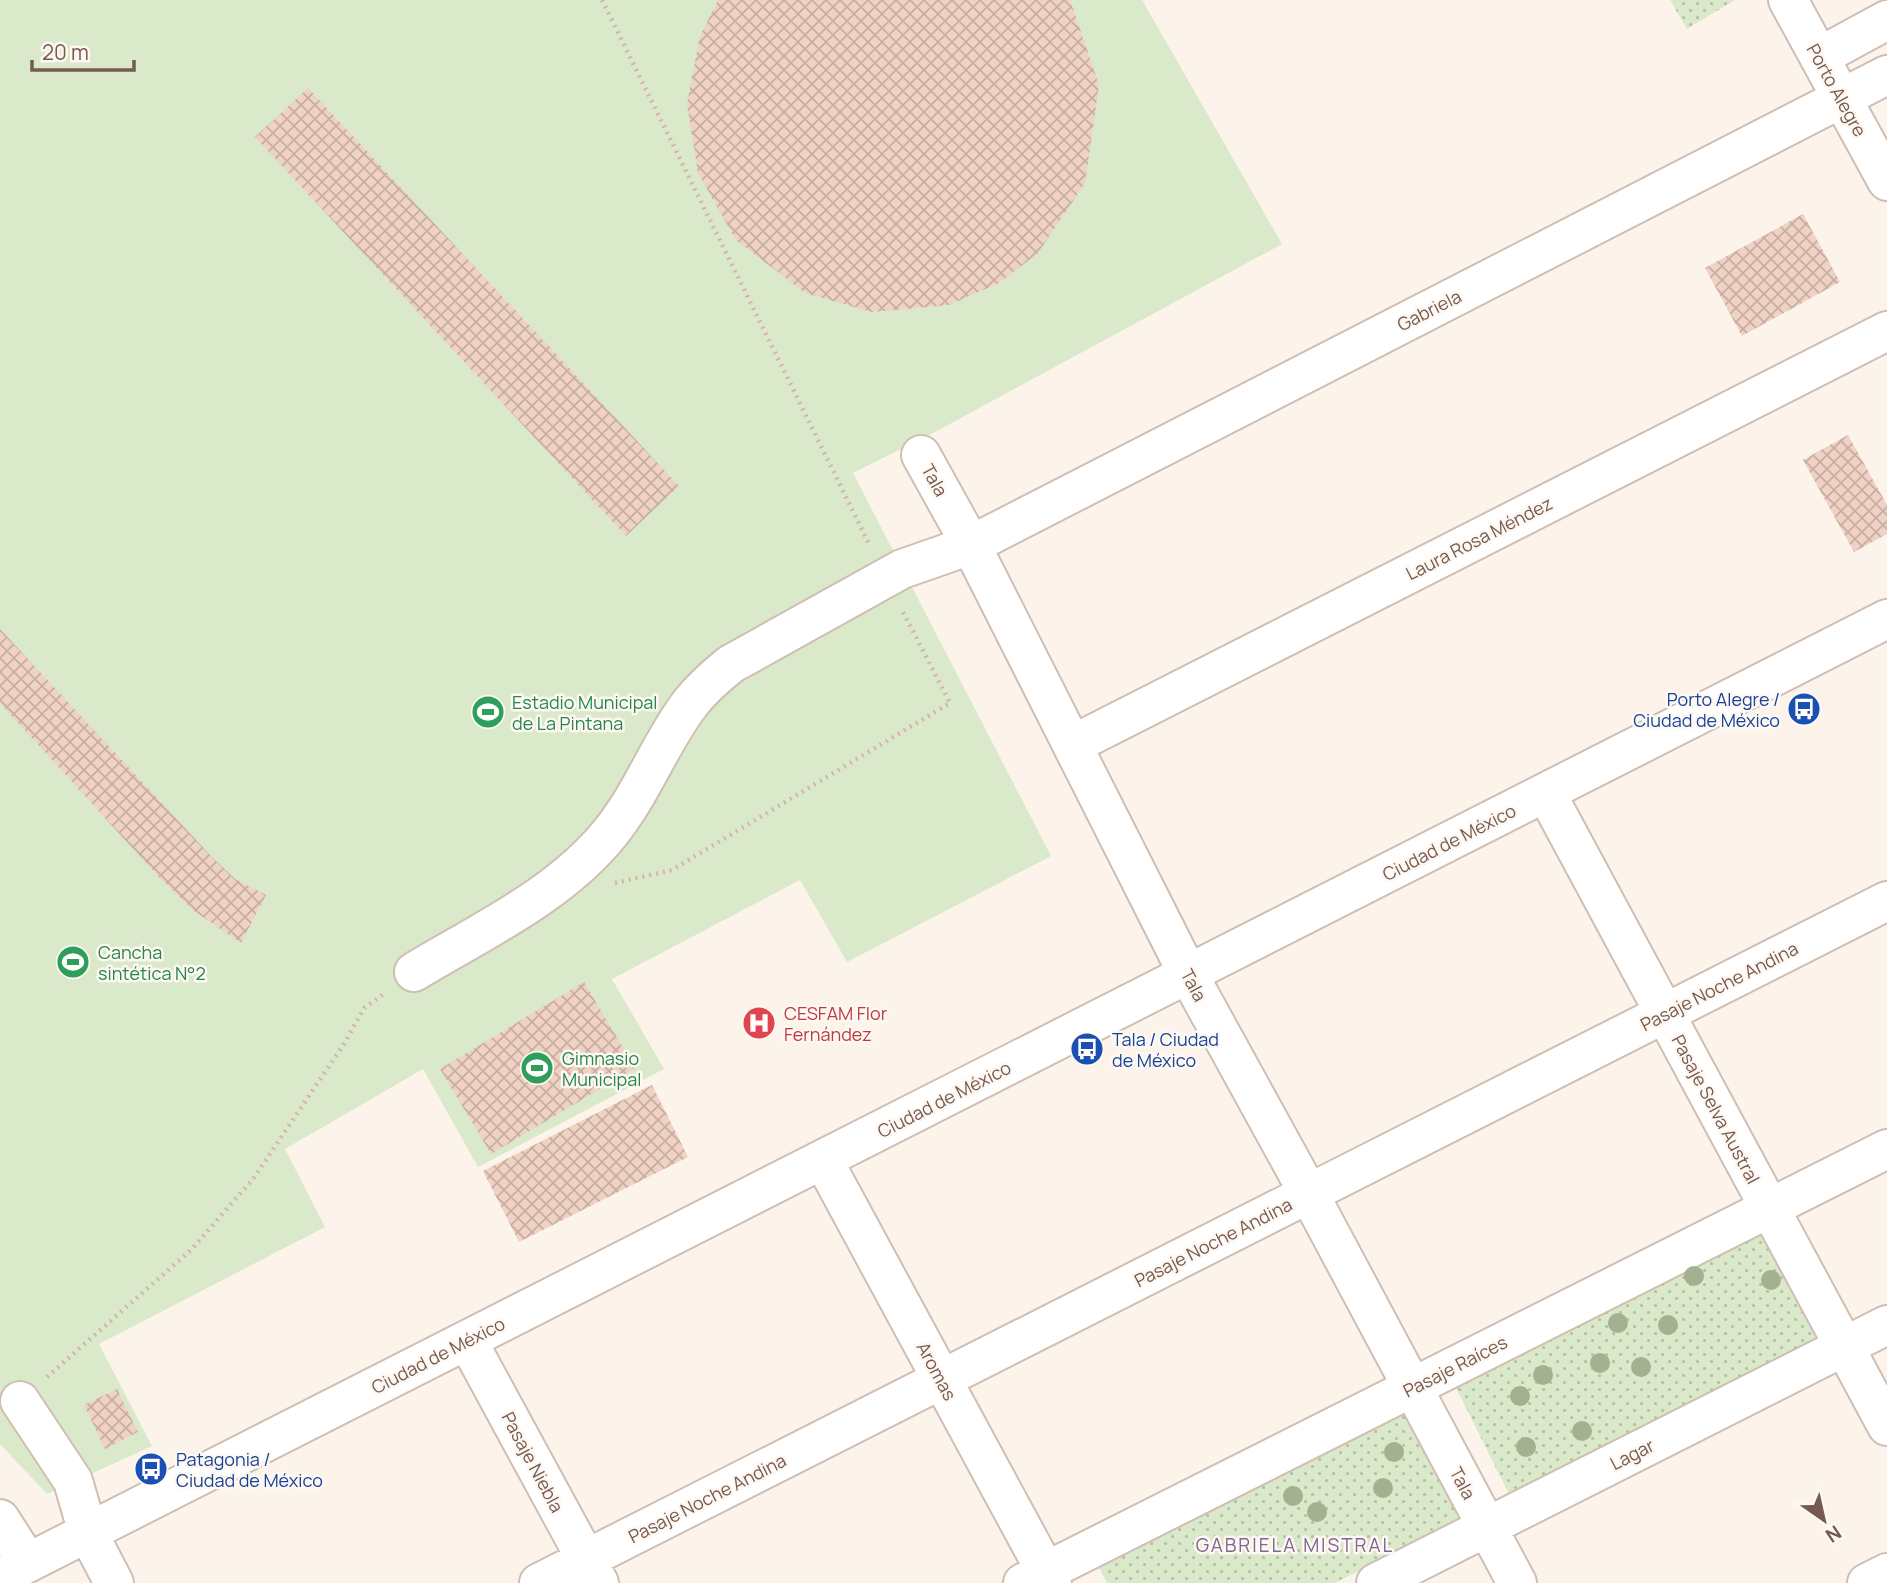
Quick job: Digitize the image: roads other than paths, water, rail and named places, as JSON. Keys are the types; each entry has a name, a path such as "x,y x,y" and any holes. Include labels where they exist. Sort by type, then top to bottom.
{"street":[{"name":"Porto Alegre","path":"1788,0 1887,181"},
{"path":"1819,57 1887,20"},
{"name":"Gabriela","path":"414,972 538,897 587,858 626,813 688,706 731,664 886,577 971,545 1887,75"},
{"name":"Laura Rosa Méndez","path":"1072,745 1887,331"},
{"name":"Tala","path":"921,455 971,545 1188,974 1517,1583"},
{"name":"Ciudad de México","path":"14,1570 1887,619"},
{"name":"Pasaje Selva Austral","path":"1546,793 1887,1426"},
{"name":"Pasaje Noche Andina","path":"539,1583 593,1571 942,1380 1887,901"},
{"name":"Pasaje Raíces","path":"1040,1579 1412,1387 1887,1149"},
{"name":"Aromas","path":"823,1160 942,1380 1040,1579"},
{"name":"Lagar","path":"1376,1583 1887,1325"},
{"name":"Pasaje Niebla","path":"467,1340 593,1571"},
{"path":"20,1401 73,1482 88,1533 114,1583"},
{"path":"0,1519 14,1570"},
{"path":"1867,1583 1887,1573"}],"place":[{"name":"Porto Alegre / Ciudad de México","path":"1804,709"},
{"name":"Estadio Municipal de La Pintana","path":"488,712"},
{"name":"Cancha sintética N°2","path":"73,962"},
{"name":"CESFAM Flor Fernández","path":"759,1023"},
{"name":"Tala / Ciudad de México","path":"1087,1049"},
{"name":"Gimnasio Municipal","path":"537,1068"},
{"name":"Patagonia / Ciudad de México","path":"151,1469"}],"district":[{"name":"GABRIELA MISTRAL","path":"1295,1545"}]}
